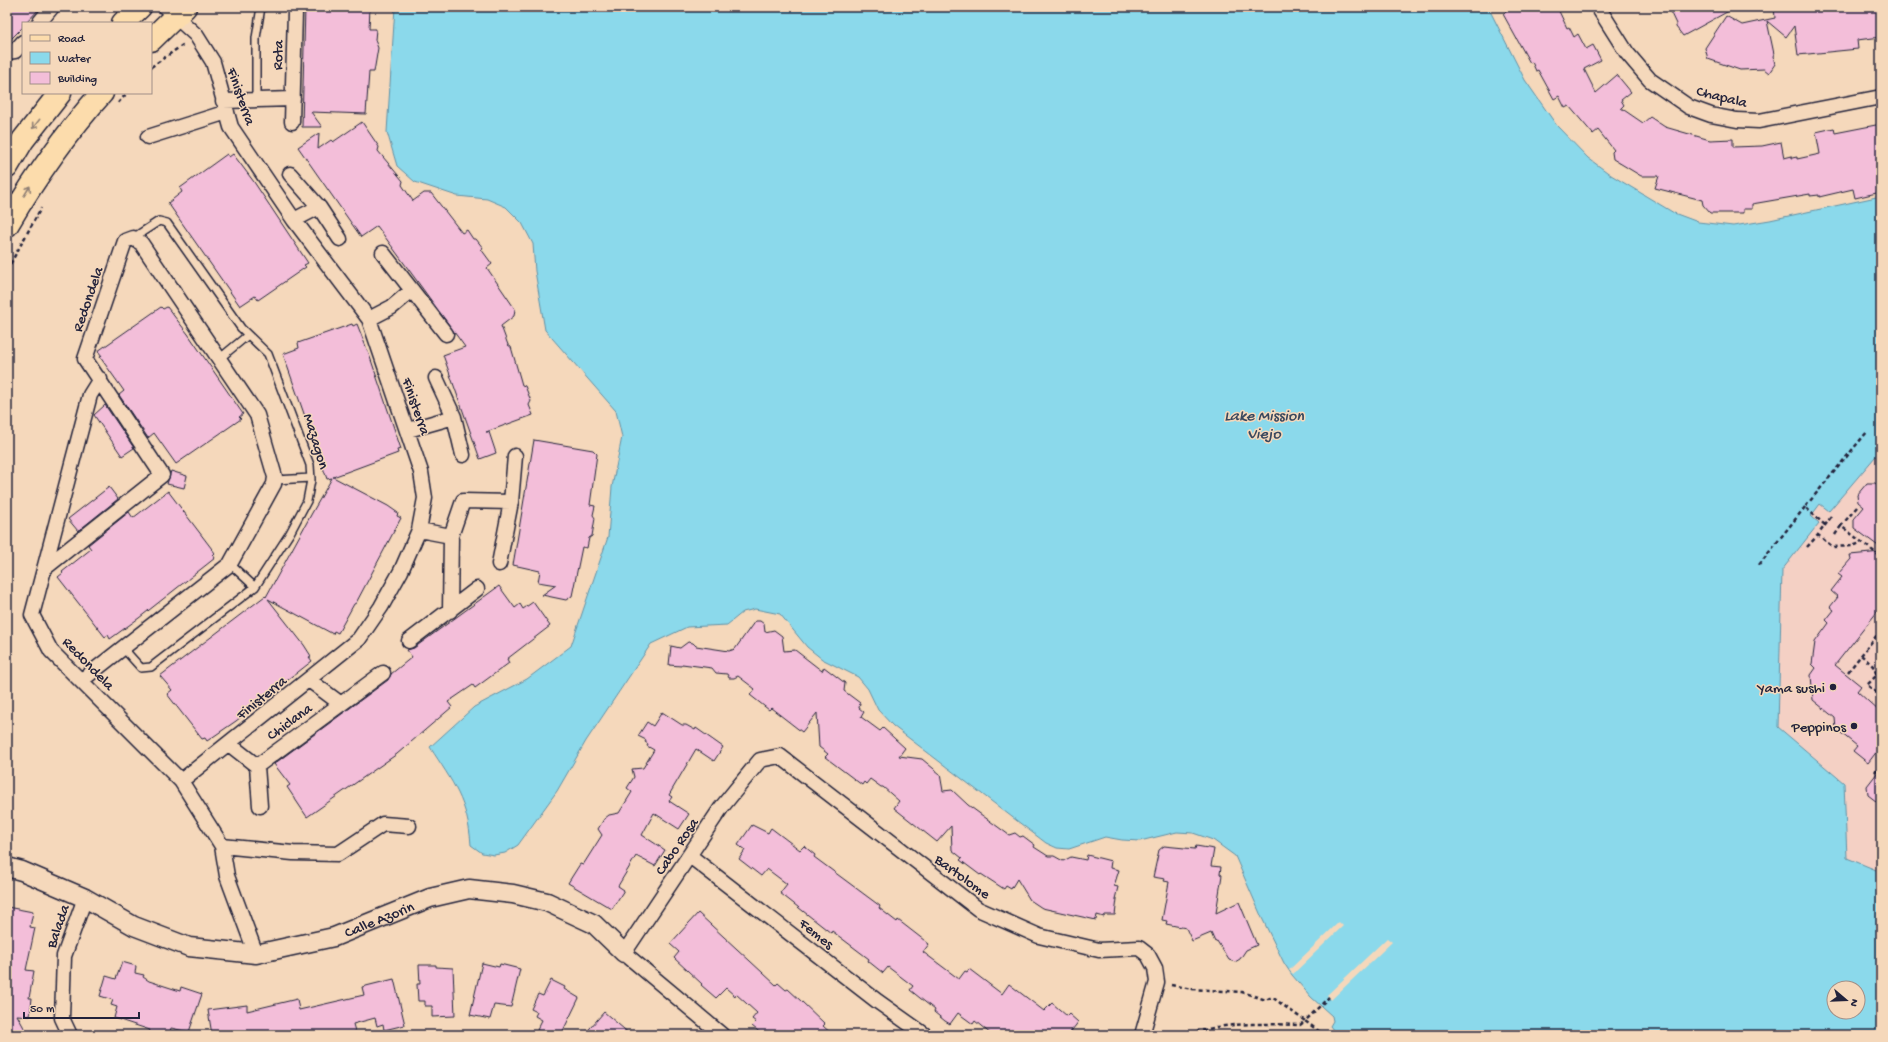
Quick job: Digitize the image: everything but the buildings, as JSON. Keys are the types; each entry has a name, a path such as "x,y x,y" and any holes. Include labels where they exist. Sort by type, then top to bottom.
{"main road":[{"path":"124,22 140,7"},
{"path":"152,39 175,10"},
{"path":"7,167 23,140 59,94"},
{"path":"7,225 35,177 80,117 110,99"}],"street":[{"path":"40,22 52,7"},
{"name":"Chapala","path":"1598,7 1627,53 1650,80 1689,107 1711,114 1737,120 1759,121 1881,97"},
{"name":"Finisterra","path":"175,10 196,35 213,62 231,127 294,220 369,319 422,472 425,498 418,530 401,571 381,606 359,639 181,781"},
{"name":"Rota","path":"292,122 295,12"},
{"path":"7,52 15,51 22,43"},
{"path":"148,137 225,107 256,100 293,98"},
{"path":"290,174 318,207 340,239"},
{"path":"294,220 318,207"},
{"path":"82,680 230,564 275,480 257,415 141,243 129,239"},
{"name":"Redondela","path":"129,239 85,359 100,379 90,395 32,615 51,651 82,680 181,781 222,846 227,876 256,954"},
{"path":"384,253 446,334"},
{"path":"369,319 392,307 412,290"},
{"path":"436,378 454,417 464,455"},
{"path":"45,568 162,475 100,379"},
{"path":"408,430 454,417"},
{"path":"499,564 511,502 515,456"},
{"path":"450,611 451,536 463,501 511,502"},
{"path":"418,530 451,536"},
{"path":"409,641 477,589"},
{"name":"Chiclana","path":"256,766 383,673"},
{"name":"Chiclana","path":"309,680 341,704"},
{"path":"229,744 256,766 260,806"},
{"name":"Bartolome","path":"760,760 780,756 869,827 978,909 1040,936 1099,950 1139,948 1148,955 1155,968 1157,982"},
{"name":"Cabo Rosa","path":"624,953 721,808 760,760"},
{"path":"222,846 293,853 338,854 383,824 409,826"},
{"name":"Femes","path":"690,856 877,1001 925,1035"},
{"name":"Calle Azorin","path":"7,867 22,871 85,898 134,926 189,947 256,954 334,937 430,898 469,889 513,894 547,902 594,924 624,953 722,1035"},
{"name":"Balada","path":"70,1035 62,1018 64,956 85,898"},
{"path":"1142,1035 1157,982"}],"lane":[{"path":"256,100 256,38 261,7"},
{"name":"Mazagon","path":"123,648 141,668 151,667 255,586 290,533 304,508 307,501 311,478 310,465 301,438 268,354 241,328 167,223 159,221 129,239"},
{"path":"219,359 248,335"},
{"path":"275,480 311,478"},
{"path":"230,564 255,586"}],"path":[{"path":"152,66 196,35"},
{"path":"110,99 124,94"},
{"path":"7,270 44,202"},
{"path":"1759,565 1866,432"},
{"path":"1835,535 1857,506"},
{"path":"1806,507 1825,525"},
{"path":"1807,547 1831,517"},
{"path":"1841,526 1881,557"},
{"path":"1818,535 1833,547 1852,546 1862,542"},
{"path":"1848,672 1881,630"},
{"path":"1861,655 1873,666 1876,674 1867,685 1881,696"},
{"path":"1875,772 1881,764"},
{"path":"1157,982 1192,989 1242,992 1266,1000 1272,997 1324,1035"},
{"path":"1189,1035 1203,1030 1235,1026 1300,1025 1329,998"}],"shaded area":[{"path":"1879,450 1881,450 1881,872 1847,858 1844,783 1778,727 1782,570 1819,523 1811,516 1820,504 1829,511"}],"water":[{"name":"Lake Mission Viejo","path":"395,7 1488,7 1525,80 1557,126 1588,158 1611,175 1674,213 1698,222 1733,226 1770,220 1881,196 1881,450 1829,511 1820,504 1811,516 1819,523 1782,570 1778,727 1844,783 1847,858 1881,872 1881,1035 1337,1035 1330,1026 1333,1021 1332,1016 1311,997 1284,963 1262,918 1235,856 1213,840 1193,833 1177,832 1140,841 1105,837 1069,849 1057,848 1046,843 893,726 878,710 868,689 858,677 822,659 807,647 780,614 755,609 743,612 727,625 687,627 651,644 586,741 557,791 518,845 505,853 494,855 482,853 471,845 467,816 463,804 452,782 430,747 474,707 527,679 571,646 608,537 612,487 622,437 616,411 545,330 535,271 533,244 522,223 506,207 487,199 457,196 415,182 397,166 387,132"}],"pier":[{"path":"1339,922 1343,926 1293,974 1289,970"},
{"path":"1387,938 1392,942 1331,1000 1327,995"}],"place":[{"name":"Yama sushi","path":"1833,687"},
{"name":"Peppinos","path":"1854,726"}]}
